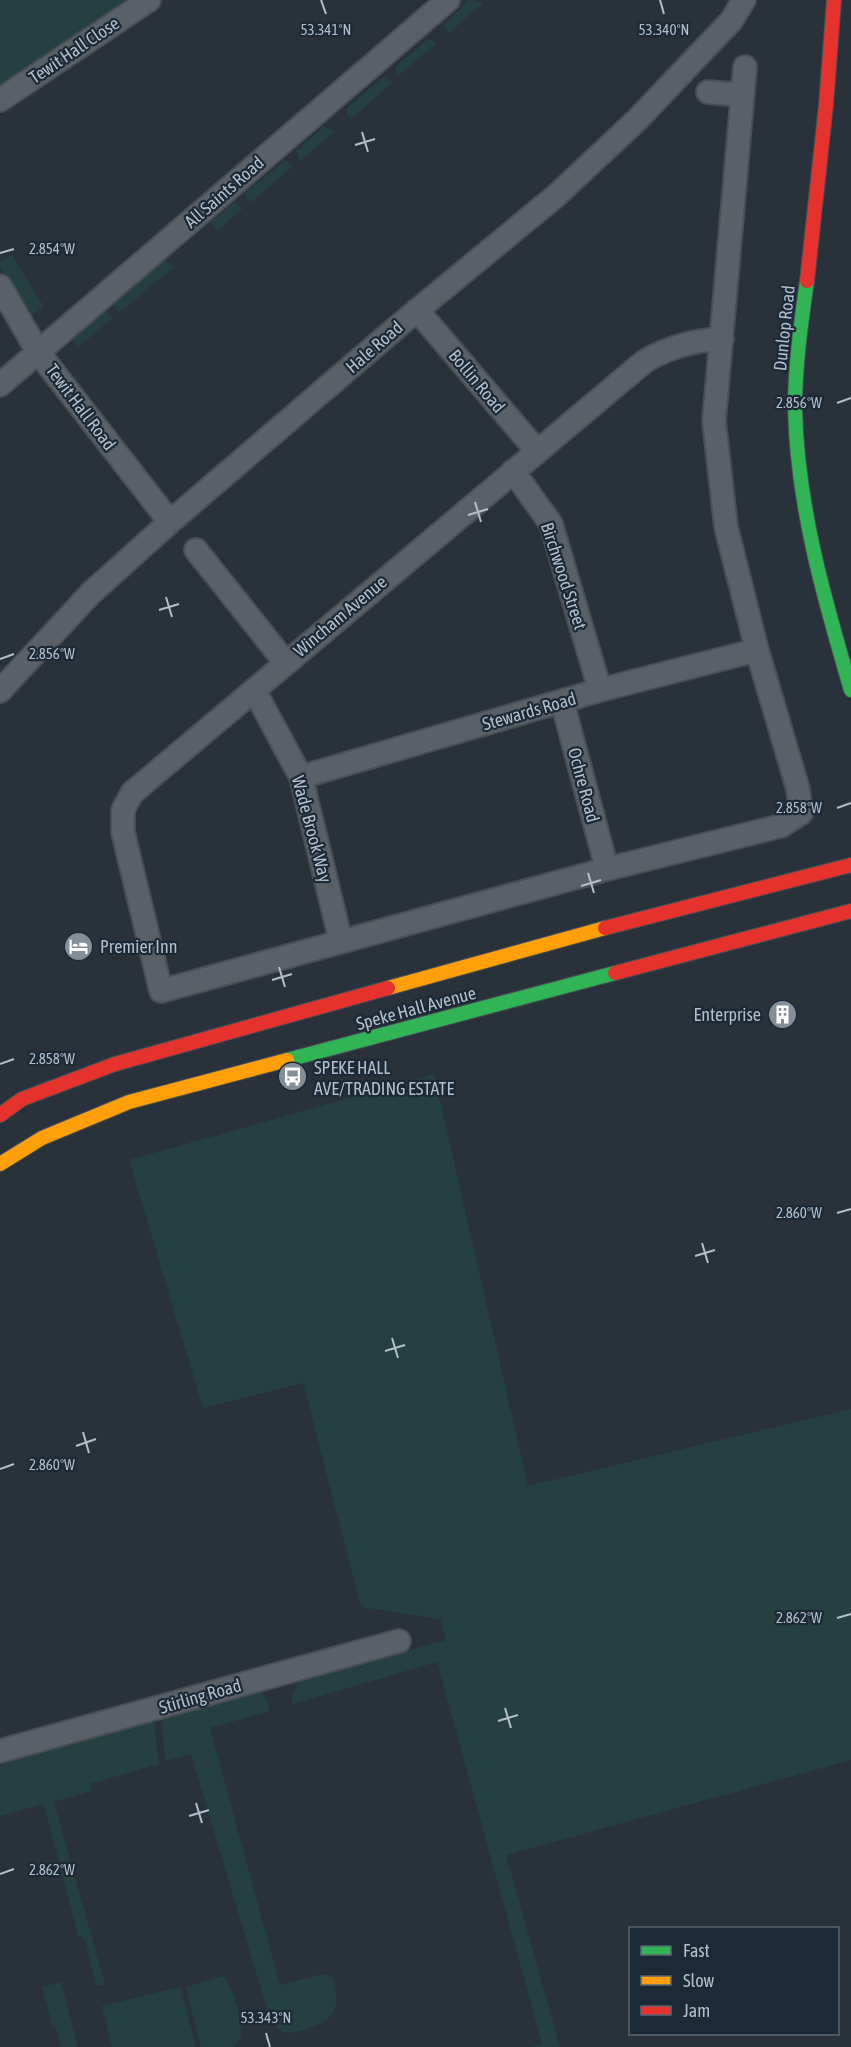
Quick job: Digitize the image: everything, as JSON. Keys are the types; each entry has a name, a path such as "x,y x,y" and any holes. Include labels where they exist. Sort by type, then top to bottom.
{"street":[{"name":"Tewit Hall Close","path":"0,100 149,0"},
{"name":"All Saints Road","path":"0,385 448,0"},
{"name":"Hale Road","path":"0,691 91,592 417,310 557,195 638,119 731,21 744,0"},
{"name":"Dunlop Road","path":"834,0 832,56 797,367 795,423 802,492 816,569 851,690"},
{"path":"341,942 607,869 781,826 801,813 798,789 726,527 714,422 745,67"},
{"path":"708,92 742,95"},
{"name":"Tewit Hall Road","path":"0,286 38,352 170,522"},
{"name":"Bollin Road","path":"417,310 537,452"},
{"name":"Wincham Avenue","path":"341,942 161,991 123,832 123,810 132,793 645,361 669,348 698,340 722,339"},
{"name":"Birchwood Street","path":"513,471 551,524 600,690"},
{"path":"196,550 285,662"},
{"name":"Stewards Road","path":"301,777 600,690 758,650"},
{"name":"Wade Brook Way","path":"254,690 301,777 341,942"},
{"name":"Ochre Road","path":"562,701 607,869"},
{"name":"Speke Hall Avenue","path":"0,1115 22,1099 115,1064 661,914 851,865"},
{"name":"Speke Hall Avenue","path":"0,1164 42,1138 129,1102 851,911"},
{"path":"116,1093 152,1096"},
{"name":"Stirling Road","path":"0,1751 399,1641"}],"green space":[{"path":"0,0 134,0 0,88"},
{"path":"469,0 484,2 449,33 444,24"},
{"path":"427,40 433,40 436,44 398,76 395,67"},
{"path":"383,77 393,82 351,119 347,115 347,108"},
{"path":"324,126 334,132 300,161 296,151"},
{"path":"285,160 293,166 251,202 247,200 245,193"},
{"path":"235,202 243,208 217,231 212,221"},
{"path":"12,255 44,307 31,316 0,267 0,262"},
{"path":"165,260 174,267 119,313 113,304"},
{"path":"105,311 113,318 78,347 73,339"},
{"path":"434,1074 528,1486 851,1409 851,1760 506,1855 560,2047 532,2047 542,2044 437,1662 293,1704 291,1699 298,1681 446,1640 440,1619 361,1607 303,1383 203,1408 129,1160"},
{"path":"259,1691 267,1699 270,1711 210,1728 280,1985 322,1974 333,1977 336,2002 331,2015 319,2024 293,2032 282,2032 270,2019 191,1754 165,1761 161,1716"},
{"path":"154,1717 159,1764 90,1784 91,1791 54,1802 105,1984 96,1986 84,1938 78,1936 44,1804 0,1816 0,1766 7,1763 6,1758"},
{"path":"223,1976 230,1986 235,2001 241,2025 240,2037 233,2047 201,2047 186,1987"},
{"path":"61,1982 78,2047 61,2047 55,2025 52,2025 42,1987"},
{"path":"180,1987 196,2047 112,2047 102,2006"}],"traffic: fast":[{"path":"807,281 796,376 797,444 806,516 831,621 851,690"},
{"path":"287,1060 615,973"}],"traffic: slow":[{"path":"388,988 605,928"},
{"path":"0,1164 42,1138 129,1102 287,1060"}],"traffic: jam":[{"path":"807,281 826,105 834,0"},
{"path":"605,928 851,865"},
{"path":"615,973 851,911"},
{"path":"0,1115 22,1099 115,1064 388,988"}],"place":[{"name":"Premier Inn","path":"79,946"},
{"name":"Enterprise","path":"782,1014"},
{"name":"SPEKE HALL AVE/TRADING ESTATE","path":"293,1077"}]}
